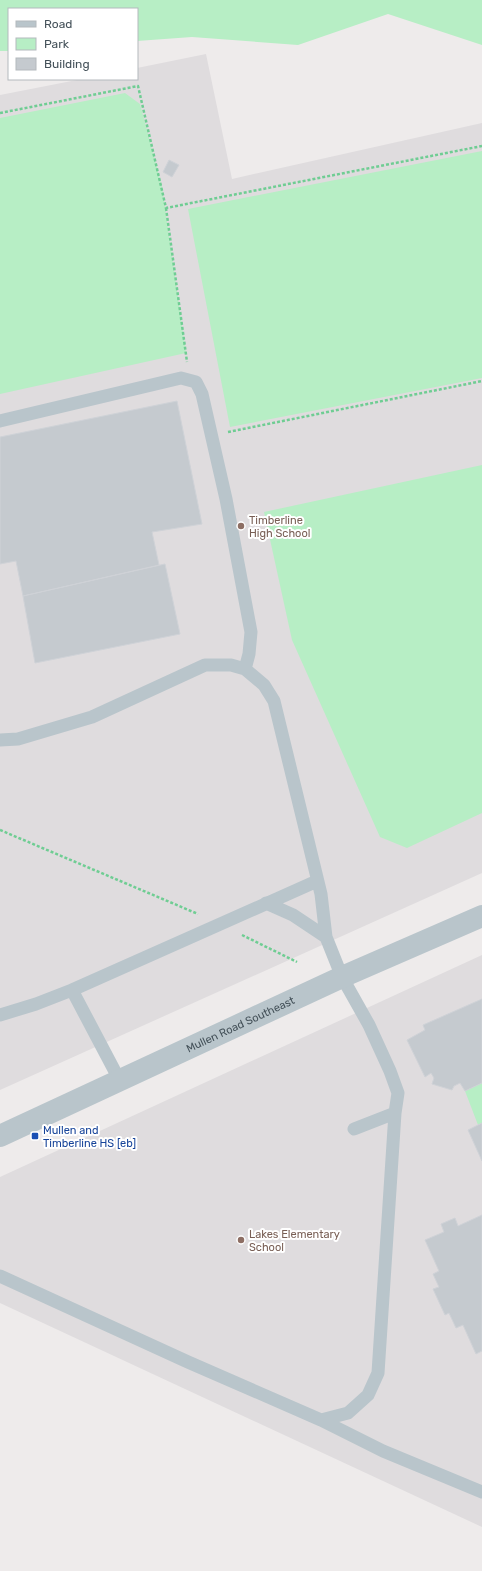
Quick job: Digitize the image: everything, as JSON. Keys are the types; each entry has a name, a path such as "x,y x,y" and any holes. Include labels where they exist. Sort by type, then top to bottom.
{"street":[{"name":"Mullen Road Southeast","path":"0,1136 342,977 482,916"}],"lane":[{"path":"0,421 181,378 196,382 202,394 226,499 251,632 249,654 244,669"},
{"path":"0,740 26,737 92,717 206,665 231,665 244,669 264,685 274,701 321,894 326,937 342,977 369,1025 390,1071 398,1093 395,1113 378,1372 368,1396 348,1413 321,1420"},
{"path":"0,1015 36,1004 72,990 219,923 317,881"},
{"path":"266,903 293,915 326,937"},
{"path":"72,990 120,1080"},
{"path":"354,1129 395,1113"},
{"path":"0,1276 321,1420 383,1451 482,1492"}],"path":[{"path":"0,113 138,86 166,208 190,381"},
{"path":"166,208 482,146"},
{"path":"212,436 482,381"},
{"path":"0,830 219,923 297,962"}],"shaded area":[{"name":"Timberline High School","path":"206,54 232,179 482,123 482,873 0,1090 0,95 77,80 138,80 138,68"},
{"name":"Lakes Elementary School","path":"482,955 482,1527 0,1303 0,1177"}],"green space":[{"path":"0,0 482,0 482,45 388,14 298,45 192,37 138,41 138,8 8,8 8,51 0,51"},
{"path":"125,93 140,104 162,187 186,353 0,394 0,118"},
{"path":"482,151 482,378 230,427 188,209"},
{"path":"482,465 482,813 407,848 380,837 292,640 264,512"},
{"path":"482,1083 482,1123 478,1125 465,1091"}],"building":[{"path":"169,160 179,165 172,177 163,172"},
{"path":"177,401 202,524 152,532 159,565 23,596 16,561 0,564 0,437"},
{"path":"165,564 180,634 35,663 23,596"},
{"path":"482,999 482,1083 465,1091 460,1083 454,1086 452,1090 432,1084 434,1078 431,1073 425,1077 407,1040 425,1030 423,1025"},
{"path":"482,1123 482,1161 468,1130"},
{"path":"482,1215 482,1351 476,1354 463,1325 456,1328 449,1313 445,1315 433,1289 439,1287 433,1274 439,1271 425,1240 444,1232 441,1224 455,1218 458,1226"}],"place":[{"name":"Timberline High School","path":"241,526"},
{"name":"Mullen and Timberline HS [eb]","path":"35,1136"},
{"name":"Lakes Elementary School","path":"241,1240"}]}
